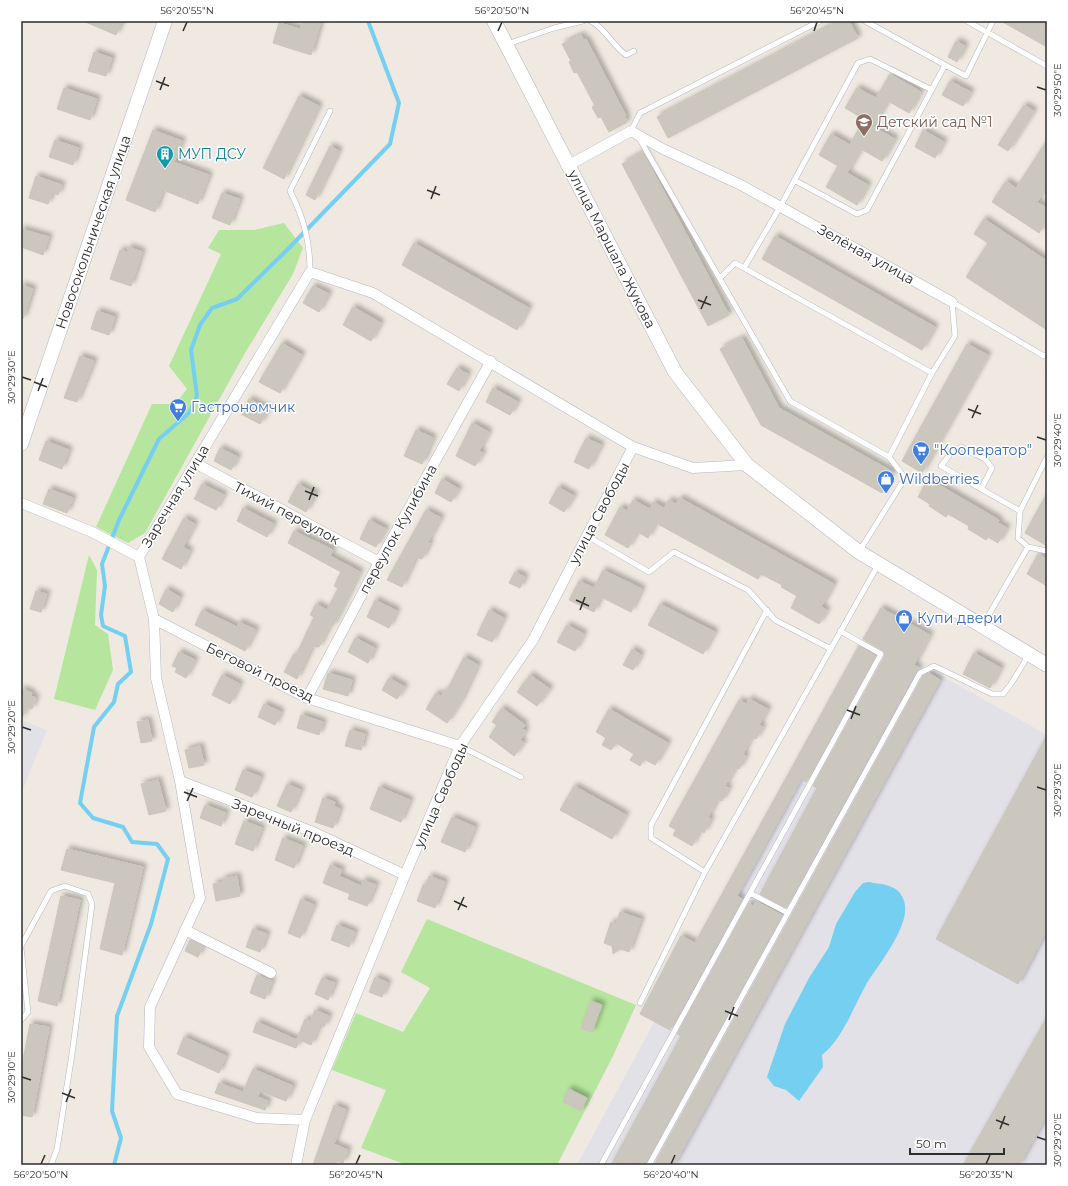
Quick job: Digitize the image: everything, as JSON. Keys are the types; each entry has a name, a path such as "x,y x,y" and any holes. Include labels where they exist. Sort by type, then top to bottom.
{"street":[{"name":"Новосокольническая улица","path":"21,444 165,21"},
{"name":"улица Маршала Жукова","path":"494,21 676,372 747,465 859,552 1047,665"},
{"path":"569,165 634,132"},
{"name":"Зелёная улица","path":"634,132 663,149 741,185 952,302"},
{"path":"310,272 373,293 491,361 633,447 693,468 747,465"},
{"name":"Заречная улица","path":"305,1120 256,1118 177,1094 149,1047 150,1007 200,898 180,781 156,678 154,619 139,557 310,272"},
{"name":"переулок Кулибина","path":"308,698 379,562 491,361"},
{"name":"улица Свободы","path":"296,1165 305,1120 405,875 460,746 533,640 633,447"},
{"name":"Тихий переулок","path":"195,463 379,562"},
{"path":"21,503 103,538 139,557"},
{"name":"Беговой проезд","path":"154,619 308,698 460,746"},
{"name":"Заречный проезд","path":"180,781 313,832 405,875"},
{"path":"185,930 271,973"}],"lane":[{"path":"507,44 554,28 583,21"},
{"path":"591,21 600,26 616,48 626,55 634,51"},
{"path":"820,21 640,113 634,132 790,400 889,457 905,478 859,552"},
{"path":"865,21 966,76 993,21"},
{"path":"967,21 1047,66"},
{"path":"744,268 780,207 858,63 870,59 932,90"},
{"path":"794,180 857,214 867,210 945,65"},
{"path":"310,272 310,248 300,210 290,191 330,111"},
{"path":"720,278 735,263 932,374"},
{"path":"889,457 932,374 955,336 952,302"},
{"path":"952,302 1044,356 1047,355"},
{"path":"981,489 992,468 985,459 961,447 951,453 941,466 981,489 1020,511"},
{"path":"1047,457 1020,511 1018,538 1028,547 1047,551"},
{"path":"587,536 650,572 674,552 748,590 776,620 830,649"},
{"path":"982,626 1028,547"},
{"path":"640,1003 705,872 879,564"},
{"path":"705,872 651,838 652,824 767,610"},
{"path":"601,1165 881,654 840,631"},
{"path":"649,1165 920,673 934,666 992,694 1003,694 1011,684 1029,654"},
{"path":"460,746 521,777"},
{"path":"21,1020 28,1012 21,947 51,891 65,886 88,894 92,904 73,1046 57,1149 51,1165"},
{"path":"750,893 788,913"}],"shaded area":[{"path":"863,635 949,680 1047,735 1047,1165 577,1165"},
{"path":"21,720 47,730 21,794"}],"green space":[{"path":"284,223 303,248 293,274 245,353 145,533 128,543 96,527 152,404 175,404 187,389 169,366 221,254 208,248 219,230 254,230"},
{"path":"89,555 97,570 95,625 108,634 113,670 95,710 54,699"},
{"path":"427,919 636,1005 613,1056 557,1165 407,1165 361,1148 386,1090 332,1070 356,1013 403,1032 430,988 401,972"}],"water":[{"path":"869,882 890,886 902,895 905,910 903,921 893,944 867,983 842,1031 830,1048 822,1055 823,1067 799,1101 786,1090 774,1086 767,1077 785,1024 809,978 829,947 836,924 855,892 863,883"}],"building":[{"path":"83,21 122,21 116,35"},
{"path":"303,21 321,21 311,55 273,43 279,23 300,29"},
{"path":"840,21 849,21 858,38 668,138 657,117"},
{"path":"1001,21 1047,21 1047,47"},
{"path":"581,35 584,40 586,39 626,116 627,122 609,132 601,117 598,118 592,107 595,106 577,72 574,73 569,62 571,61 562,44"},
{"path":"956,41 965,46 957,62 948,57"},
{"path":"94,52 112,58 106,76 88,71"},
{"path":"890,74 921,92 909,113 888,101 873,127 895,139 882,161 861,149 847,173 868,185 857,205 826,187 838,166 819,155 831,134 850,145 864,119 845,108 857,88 876,98"},
{"path":"950,81 971,92 963,106 942,95"},
{"path":"64,88 97,99 90,120 57,109"},
{"path":"299,96 319,106 284,179 263,168"},
{"path":"1024,105 1034,111 1008,151 998,145"},
{"name":"МУП ДСУ","path":"153,130 182,141 174,162 209,175 198,204 163,190 155,212 126,200"},
{"path":"923,130 944,142 935,158 915,147"},
{"path":"55,140 79,148 73,165 49,157"},
{"path":"1047,140 1047,187 1037,202 1047,208 1047,220 1039,233 992,202 1006,181 1016,188"},
{"path":"330,146 339,151 315,200 306,195"},
{"path":"643,152 729,315 708,326 622,164"},
{"path":"36,176 62,185 58,195 52,193 48,204 29,198"},
{"path":"222,193 240,199 230,225 212,218"},
{"path":"984,219 1047,261 1047,330 966,277 988,243 974,234"},
{"path":"21,229 49,237 43,255 21,247"},
{"path":"775,236 935,327 922,350 762,259"},
{"path":"414,243 529,308 517,330 402,265"},
{"path":"129,247 142,252 131,286 110,279 120,250 127,252"},
{"path":"21,285 33,289 23,319 21,319"},
{"path":"313,286 329,294 319,312 303,303"},
{"path":"353,307 381,323 371,341 343,325"},
{"path":"97,311 115,317 109,335 91,329"},
{"path":"742,338 779,408 893,472 882,493 761,425 720,349"},
{"path":"282,343 302,355 280,393 259,382"},
{"path":"967,344 988,355 922,473 902,461"},
{"path":"80,356 94,361 77,402 64,398"},
{"path":"457,368 468,374 459,391 447,384"},
{"path":"493,388 518,402 510,415 486,402"},
{"path":"249,399 268,409 260,424 241,414"},
{"path":"472,423 489,432 479,451 483,453 475,466 456,456"},
{"path":"416,430 433,438 422,464 404,456"},
{"path":"586,438 601,445 589,469 574,462"},
{"path":"46,441 69,450 62,469 39,460"},
{"path":"220,448 238,457 231,470 214,461"},
{"path":"442,479 459,489 451,502 435,493"},
{"path":"927,481 937,487 939,485 999,520 998,523 1007,528 998,543 988,537 986,540 968,529 969,526 948,514 946,517 929,506 930,504 918,497"},
{"path":"202,484 224,495 216,510 194,499"},
{"path":"298,484 316,494 306,512 288,502"},
{"path":"558,487 574,496 564,512 549,503"},
{"path":"49,489 73,498 67,513 43,504"},
{"path":"1047,493 1047,546 1025,533"},
{"path":"680,498 834,584 821,607 827,610 819,624 791,608 797,596 781,587 782,585 761,574 758,579 656,523 648,538 638,532 628,548 605,535 620,507 627,511 633,500 650,509 653,502 664,508 669,500 676,504"},
{"path":"243,508 274,524 267,537 237,521"},
{"path":"426,510 441,518 428,542 430,543 422,559 416,557 402,587 387,580"},
{"path":"184,518 195,524 183,547 190,551 181,569 162,559"},
{"path":"369,520 386,529 376,547 360,539"},
{"path":"294,531 333,550 330,556 360,572 333,626 330,625 319,647 312,647 297,679 284,672 294,654 296,655 314,617 310,615 316,604 327,610 338,588 334,586 341,572 288,543"},
{"path":"1038,554 1047,559 1047,586 1027,574"},
{"path":"603,570 642,589 631,612 601,597 594,612 569,600 579,581 594,588"},
{"path":"515,572 525,577 520,588 509,583"},
{"path":"166,589 180,597 173,612 159,604"},
{"path":"36,591 47,594 41,612 30,609"},
{"path":"375,600 397,611 389,628 367,617"},
{"path":"660,604 715,632 703,654 648,625"},
{"path":"881,608 930,635 914,665 920,668 916,671 786,908 760,894 817,788 813,786 885,656 883,651 863,639"},
{"path":"202,610 237,627 239,622 256,630 245,651 195,625"},
{"path":"489,610 504,618 492,642 477,635"},
{"path":"567,625 584,634 575,651 557,642"},
{"path":"355,638 375,648 368,663 348,652"},
{"path":"859,646 876,656 806,782 801,779 737,896 742,899 670,1030 640,1014 681,936 695,943"},
{"path":"632,649 641,655 633,670 623,665"},
{"path":"179,652 195,660 186,678 175,672 177,668 172,666"},
{"path":"974,653 1001,668 990,688 963,674"},
{"path":"464,657 478,665 461,701 447,723 426,709 436,693 441,696 444,691 446,692"},
{"path":"328,673 352,680 348,696 323,689"},
{"path":"929,673 940,680 674,1165 654,1165 923,676"},
{"path":"222,675 240,684 230,704 212,695"},
{"path":"530,675 550,689 537,706 517,692"},
{"path":"389,678 405,687 397,699 382,690"},
{"path":"21,689 32,693 31,696 36,698 32,709 27,707 21,720"},
{"path":"749,699 768,709 759,725 763,727 756,739 752,737 743,754 746,756 739,769 736,767 725,786 729,788 722,801 718,799 708,817 711,819 704,833 700,830 692,846 673,835 676,830 669,826 739,700 746,704"},
{"path":"264,704 281,712 275,725 258,717"},
{"path":"502,708 525,725 522,729 526,731 520,740 524,743 514,756 489,737 497,725 492,722"},
{"path":"609,709 668,743 655,765 644,759 640,766 630,760 634,754 616,743 611,750 602,745 606,738 596,732"},
{"path":"301,715 323,722 319,735 297,728"},
{"path":"148,720 152,741 141,743 137,722"},
{"path":"350,730 365,734 361,750 345,746"},
{"path":"1047,735 1047,930 1018,984 936,939"},
{"path":"200,746 204,765 189,768 185,750"},
{"path":"243,770 261,777 252,797 235,790"},
{"path":"158,780 166,811 149,815 141,784"},
{"path":"287,784 301,790 291,812 277,806"},
{"path":"574,786 626,815 612,839 560,810"},
{"path":"379,787 410,800 401,822 370,809"},
{"path":"323,798 335,802 334,806 340,809 333,828 315,822"},
{"path":"205,805 226,813 221,826 200,818"},
{"path":"452,817 475,827 465,852 441,842"},
{"path":"244,821 262,828 253,851 235,844"},
{"path":"283,838 303,846 294,868 275,860"},
{"path":"67,849 143,867 122,955 100,949 115,883 61,870"},
{"path":"330,865 342,870 339,876 361,886 363,880 376,885 367,906 348,899 350,894 323,883"},
{"path":"237,876 240,896 216,901 213,884 223,882 222,879"},
{"path":"429,876 445,882 435,908 417,901 423,885 427,883"},
{"path":"61,896 80,900 57,1006 38,1001"},
{"path":"301,899 314,905 300,938 288,933"},
{"path":"756,901 782,915 645,1165 611,1165 681,1036 677,1034 749,903 753,906"},
{"path":"620,912 641,919 629,952 620,949 613,954 612,946 604,943 611,922 616,924"},
{"path":"337,925 355,932 349,947 331,940"},
{"path":"253,929 267,934 260,952 246,947"},
{"path":"190,940 203,946 198,957 185,951"},
{"path":"257,975 272,981 265,999 250,993"},
{"path":"375,977 388,983 382,997 369,992"},
{"path":"322,978 335,983 328,1000 315,994"},
{"path":"591,1001 602,1005 592,1032 581,1029"},
{"path":"315,1010 329,1016 324,1027 320,1025 311,1045 297,1039 305,1019 310,1021"},
{"path":"1047,1017 1047,1115 1019,1165 963,1165"},
{"path":"257,1022 299,1041 296,1048 253,1032"},
{"path":"30,1024 49,1027 32,1117 21,1115 21,1070"},
{"path":"184,1037 226,1056 219,1073 177,1054"},
{"path":"253,1069 293,1086 286,1101 260,1091 258,1097 268,1101 265,1110 215,1093 219,1083 243,1092"},
{"path":"569,1089 587,1098 581,1111 563,1102"},
{"path":"334,1105 346,1110 334,1144 348,1150 343,1163 337,1161 335,1165 313,1165"}],"waterway":[{"path":"114,1165 121,1138 112,1111 117,1016 151,924 168,859 157,844 132,842 123,827 93,818 80,803 94,727 114,702 118,684 131,672 125,636 103,626 101,615 105,586 102,564 119,520 159,439 189,413 197,396 191,350 200,325 212,308 237,299 390,144 399,103 368,21"}],"place":[{"name":"Детский сад №1","path":"864,137"},
{"name":"МУП ДСУ","path":"165,169"},
{"name":"Гастрономчик","path":"178,422"},
{"name":"\"Кооператор\"","path":"921,465"},
{"name":"Wildberries","path":"886,494"},
{"name":"Купи двери","path":"904,633"}]}
